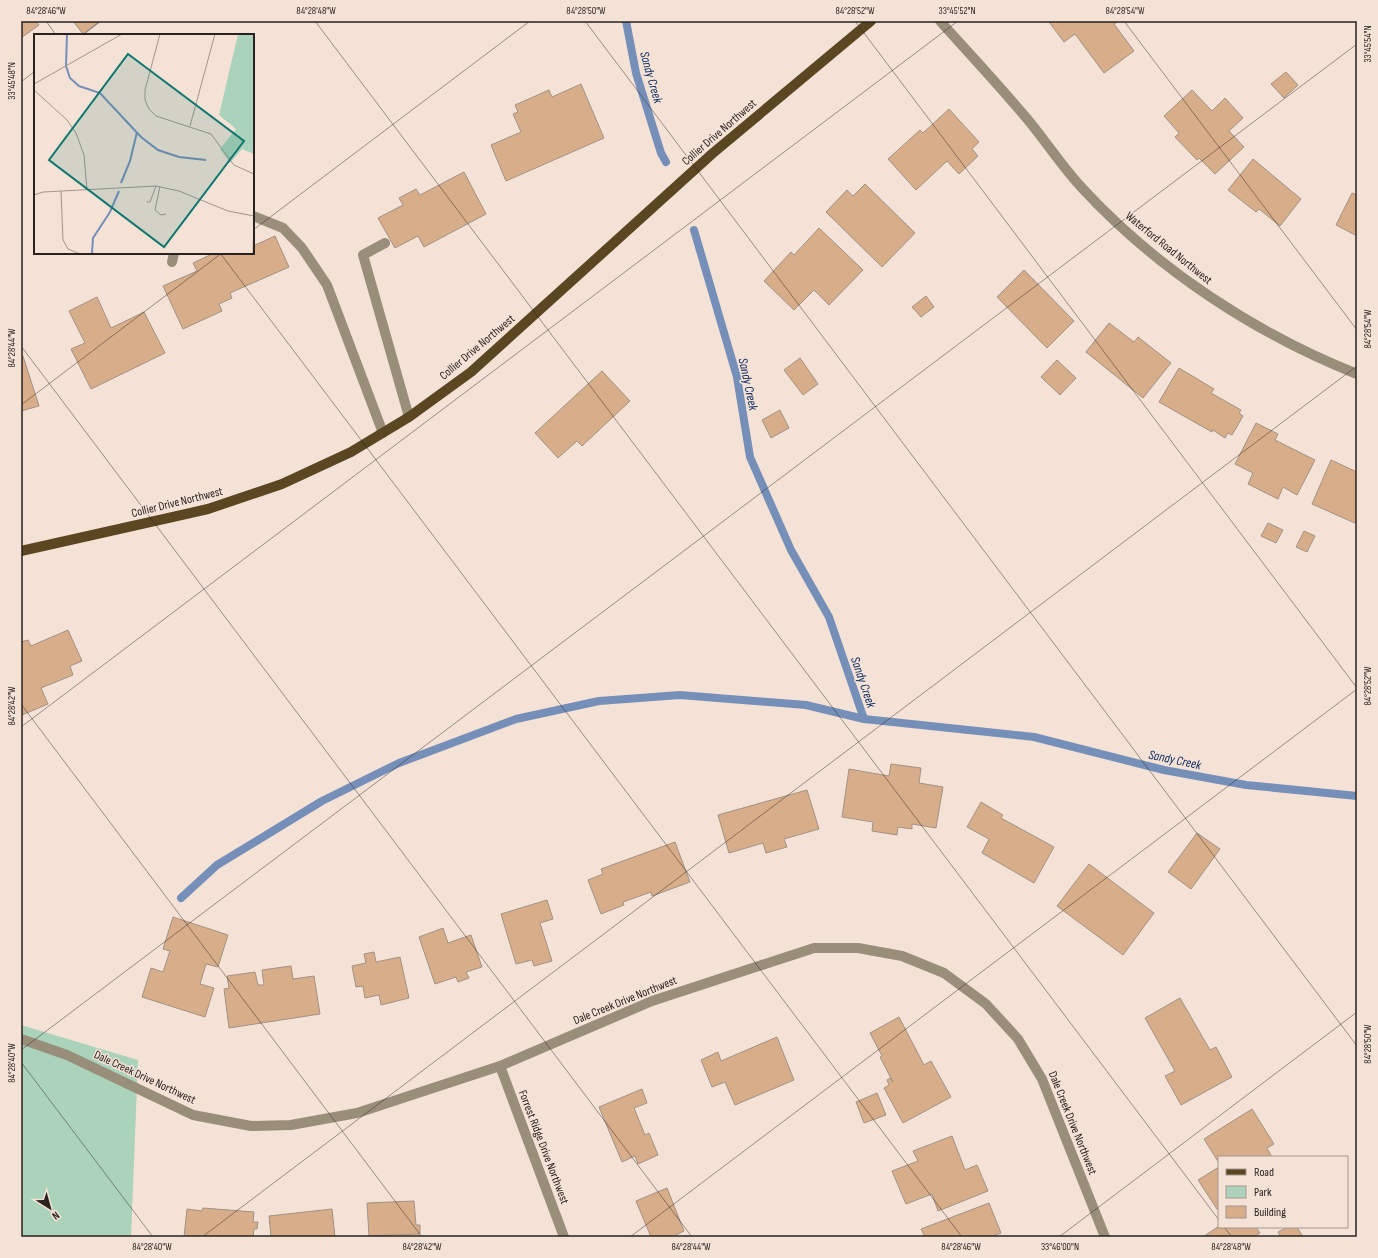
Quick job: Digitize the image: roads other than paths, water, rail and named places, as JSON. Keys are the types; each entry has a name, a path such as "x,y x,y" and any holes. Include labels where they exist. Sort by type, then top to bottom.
{"main road":[{"name":"Collier Drive Northwest","path":"21,551 208,510 282,484 351,452 409,417 471,372 713,152 871,21"}],"street":[{"name":"Waterford Road Northwest","path":"940,21 1023,114 1082,189 1130,236 1216,302 1319,359 1357,374"},
{"path":"254,216 283,228 302,248 326,285 383,433"},
{"path":"385,243 363,255 409,417"},
{"name":"Dale Creek Drive Northwest","path":"21,1039 67,1055 193,1114 251,1126 291,1125 357,1113 500,1066 652,1001 814,948 858,948 902,956 950,978 986,1004 1018,1039 1042,1079 1105,1237"},
{"name":"Forrest Ridge Drive Northwest","path":"500,1066 564,1237"}],"waterway":[{"name":"Sandy Creek","path":"626,21 636,73 661,153 666,162"},
{"name":"Sandy Creek","path":"694,230 737,377 750,457 791,550 829,617 864,719"},
{"path":"181,898 217,865 322,801 399,763 516,719 599,701 680,695 806,705 864,719 1034,737 1164,770 1246,785 1357,796"}]}
